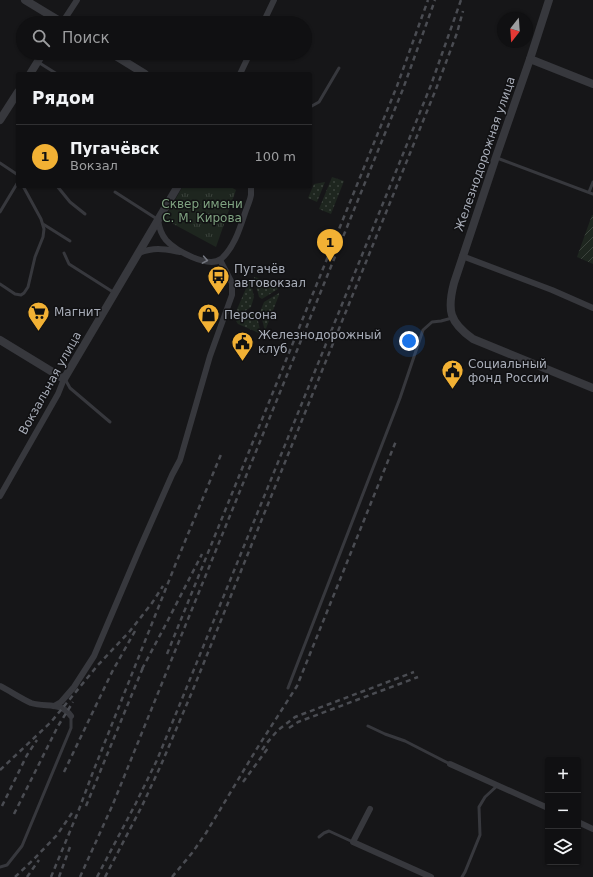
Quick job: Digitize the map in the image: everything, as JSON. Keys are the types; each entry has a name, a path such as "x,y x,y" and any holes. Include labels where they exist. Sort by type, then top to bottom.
{"street":[{"path":"25,0 51,16"},
{"path":"67,16 77,0"},
{"path":"266,16 274,0"},
{"name":"Железнодорожная улица","path":"452,318 450,307 451,296 462,256 549,0"},
{"path":"530,59 593,84"},
{"path":"122,60 142,72"},
{"path":"241,72 247,60"},
{"path":"31,72 37,62"},
{"path":"0,120 16,95"},
{"path":"139,253 177,188"},
{"path":"139,253 149,249 161,249 180,252 200,260 212,262 220,260 232,246 238,234 251,196 251,188"},
{"path":"158,220 160,230 166,240 180,252"},
{"name":"Вокзальная улица","path":"0,496 58,394 64,379 139,253"},
{"path":"462,256 552,290 593,308"},
{"path":"54,706 61,702 70,692 94,656 139,550 180,460 210,356 232,295 232,283 220,260"},
{"path":"452,318 462,332 473,339 593,388"},
{"path":"0,340 64,379"},
{"path":"0,686 29,702 38,705 62,708 68,711 71,716"},
{"path":"450,764 545,807"},
{"path":"370,809 353,842 431,877"},
{"path":"581,823 593,829"}],"lane":[{"path":"37,62 54,72"},
{"path":"312,107 319,102 339,68"},
{"path":"496,157 593,194"},
{"path":"0,163 16,174"},
{"path":"589,192 593,182"},
{"path":"0,212 16,185"},
{"path":"0,284 15,294 21,295 24,293 28,287 35,257 43,237 44,229 41,219 24,188"},
{"path":"59,188 70,202 85,214"},
{"path":"115,192 158,220"},
{"path":"42,224 70,241"},
{"path":"64,253 69,264 115,293"},
{"path":"288,688 400,398 423,330 432,322 452,318"},
{"path":"64,379 70,388 110,422"},
{"path":"0,867 7,865 22,846 71,728 71,716"},
{"path":"368,726 405,741 450,764"},
{"path":"462,877 480,835 479,807 485,797 498,785"},
{"path":"320,837 324,832 329,831 353,842"}],"green space":[{"path":"332,177 344,181 331,214 319,209"},
{"path":"325,182 317,202 308,198 314,184"},
{"name":"Сквер имени С. М. Кирова","path":"182,188 232,188 236,190 216,247 166,220 167,214"},
{"path":"593,215 593,264 577,257"},
{"path":"254,277 275,284 278,289 262,299 259,297"},
{"path":"250,279 254,297 251,307 235,318 235,314"},
{"path":"279,293 265,331 260,312 264,302"},
{"path":"253,311 256,312 261,334 238,324 236,321"}],"railway":[{"path":"167,654 397,86 428,0"},
{"path":"80,877 113,804 403,89 435,0"},
{"path":"97,877 157,760 431,85 461,0"},
{"path":"105,877 142,806 192,692 436,89 457,33 463,11"},
{"path":"172,877 206,833 297,686 396,441"},
{"path":"51,877 176,563 222,452"},
{"path":"142,669 202,554"},
{"path":"0,770 51,722 98,665 130,631 163,586"},
{"path":"64,772 112,672 135,631"},
{"path":"86,806 144,665"},
{"path":"262,750 278,730 295,717 414,672"},
{"path":"289,728 298,722 418,677"},
{"path":"14,814 58,726 73,702"},
{"path":"2,806 27,755 37,740"},
{"path":"243,782 268,748"},
{"path":"15,877 57,835 74,810"},
{"path":"59,877 70,847"},
{"path":"27,877 39,860"}],"place":[{"name":"Пугачёвск","path":"330,262"},
{"name":"Пугачёв автовокзал","path":"218,296"},
{"name":"Магнит","path":"39,332"},
{"name":"Персона","path":"208,334"},
{"name":"Железнодорожный клуб","path":"243,362"},
{"name":"Социальный фонд России","path":"453,390"}]}
